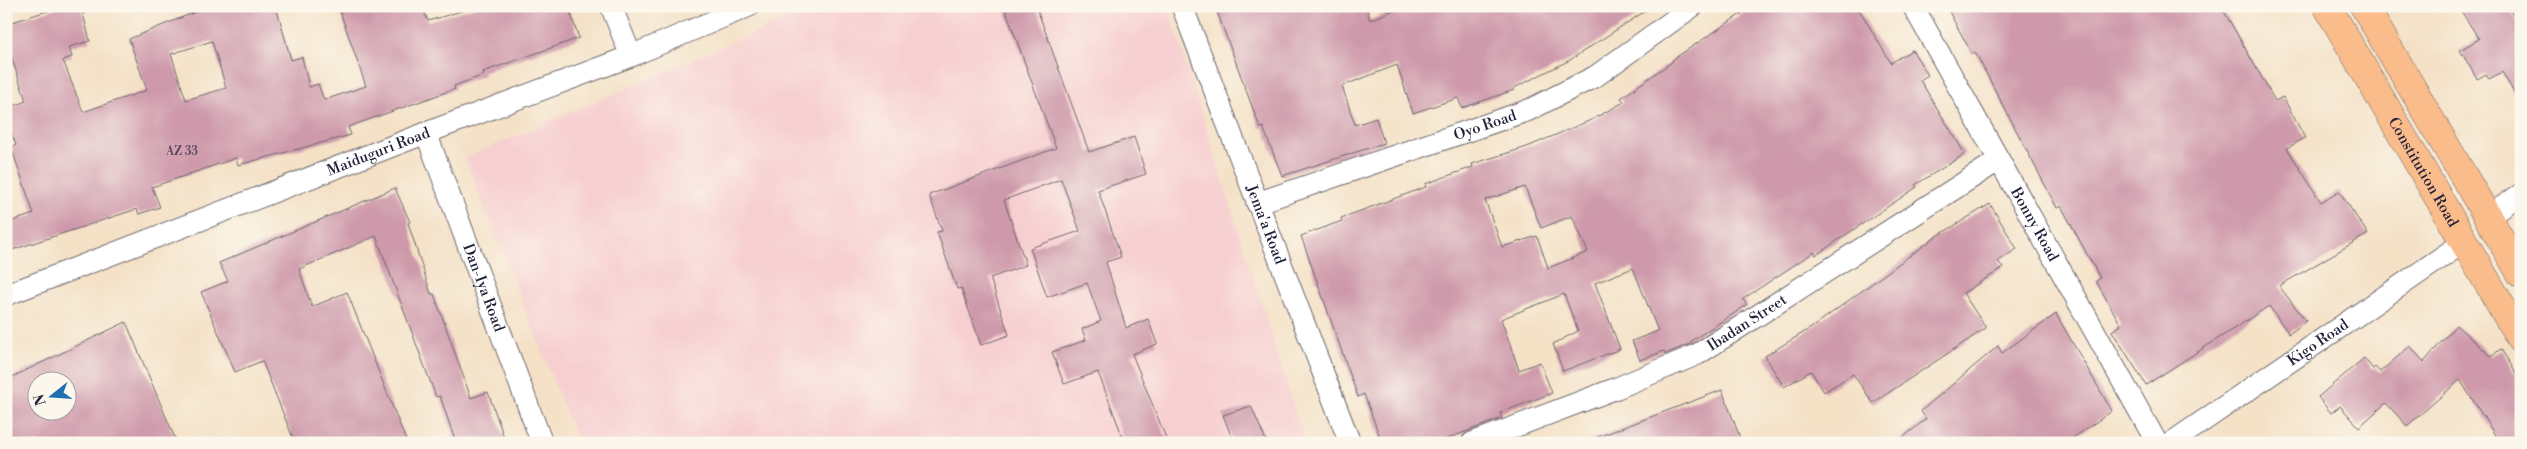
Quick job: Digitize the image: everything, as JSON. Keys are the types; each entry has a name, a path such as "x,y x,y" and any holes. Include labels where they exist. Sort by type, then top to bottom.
{"main road":[{"name":"Constitution Road","path":"2327,6 2521,340"},
{"path":"2364,6 2521,274"}],"street":[{"path":"611,6 632,56"},
{"name":"Maiduguri Road","path":"6,296 426,133 632,56 749,6"},
{"name":"Jema'a Road","path":"1182,6 1350,443"},
{"name":"Oyo Road","path":"1257,203 1529,110 1596,76 1693,6"},
{"name":"Bonny Road","path":"1913,6 2157,443"},
{"name":"Dan-Iya Road","path":"426,133 542,443"},
{"name":"Ibadan Street","path":"1472,443 1618,388 1698,354 1999,160"},
{"path":"2487,217 2521,194"},
{"name":"Kigo Road","path":"2171,443 2464,242"}],"shaded area":[{"path":"816,6 1168,6 1305,443 578,443 465,158"}],"building":[{"path":"63,6 81,6 90,41 69,47 72,57 63,60 83,112 147,90 129,39 195,12 193,6 276,6 291,60 302,57 309,87 318,84 324,100 366,86 338,6 422,6 428,21 478,6 568,6 579,38 483,72 484,75 454,86 455,89 348,127 351,135 238,165 236,158 152,187 160,207 139,214 137,209 6,252 6,223 34,214 11,147 16,145 6,119 6,109 26,101 6,41 6,24","holes":["212,41 226,88 186,100 171,54"]},
{"path":"1004,6 1036,6 1089,152 1134,137 1146,174 1098,190 1121,257 1106,262 1126,328 1148,319 1157,344 1132,354 1168,443 1125,443 1098,372 1064,384 1052,352 1086,340 1082,329 1101,321 1087,283 1047,297 1030,248 1080,231 1061,179 1004,200 1026,265 990,278 1009,335 981,345 961,288 957,289 937,232 942,231 929,195 1056,148"},
{"path":"1215,6 1366,6 1370,20 1404,6 1653,6 1570,60 1514,88 1514,90 1462,108 1458,98 1413,113 1397,65 1342,86 1355,125 1376,118 1384,143 1282,176 1263,127 1260,128"},
{"path":"1753,6 1857,6 1891,63 1912,50 1928,75 1920,80 1965,154 1915,185 1917,187 1816,255 1814,252 1743,299 1747,305 1691,341 1692,343 1665,354 1664,351 1640,360 1632,341 1658,331 1633,268 1595,283 1620,349 1563,371 1553,344 1578,331 1564,294 1501,319 1519,370 1540,362 1552,393 1500,413 1502,418 1436,443 1382,443 1364,394 1358,397 1301,236 1342,221 1341,218 1426,187 1425,184 1473,167 1472,164 1527,147 1591,120 1624,102 1621,98 1672,60","holes":["1525,187 1541,228 1572,216 1588,252 1548,268 1537,236 1502,247 1485,200"]},
{"path":"1946,6 2221,6 2275,101 2283,97 2305,138 2287,148 2321,202 2339,191 2368,234 2279,286 2306,321 2289,334 2269,306 2146,385 2112,331 2121,325 2096,281 2100,278 2061,206 2057,208 1975,52 1972,54"},
{"path":"2458,6 2508,6 2521,28 2521,105 2502,72 2489,79 2486,74 2477,79 2460,50 2479,39"},
{"path":"395,188 410,222 408,223 431,294 434,294 471,398 488,392 506,443 456,443 440,396 436,397 376,236 299,269 312,307 347,292 407,443 295,443 262,361 235,372 201,292 228,281 219,263"},
{"path":"1990,204 2017,249 1998,261 2003,268 1963,293 1986,328 1873,403 1853,374 1824,392 1811,371 1784,387 1765,356 1811,328 1934,238"},
{"path":"2056,314 2112,411 2066,443 1896,443 1926,419 1921,411 1998,346 2002,353"},
{"path":"126,322 177,443 6,443 6,380"},
{"path":"2456,325 2491,356 2501,349 2521,381 2521,443 2500,443 2460,380 2407,426 2386,403 2359,427 2340,406 2331,413 2318,397 2364,358 2373,369 2375,367 2380,372 2410,346 2424,362"},
{"path":"1722,390 1742,443 1587,443 1587,441"},
{"path":"1251,406 1267,443 1234,443 1223,415"}]}
